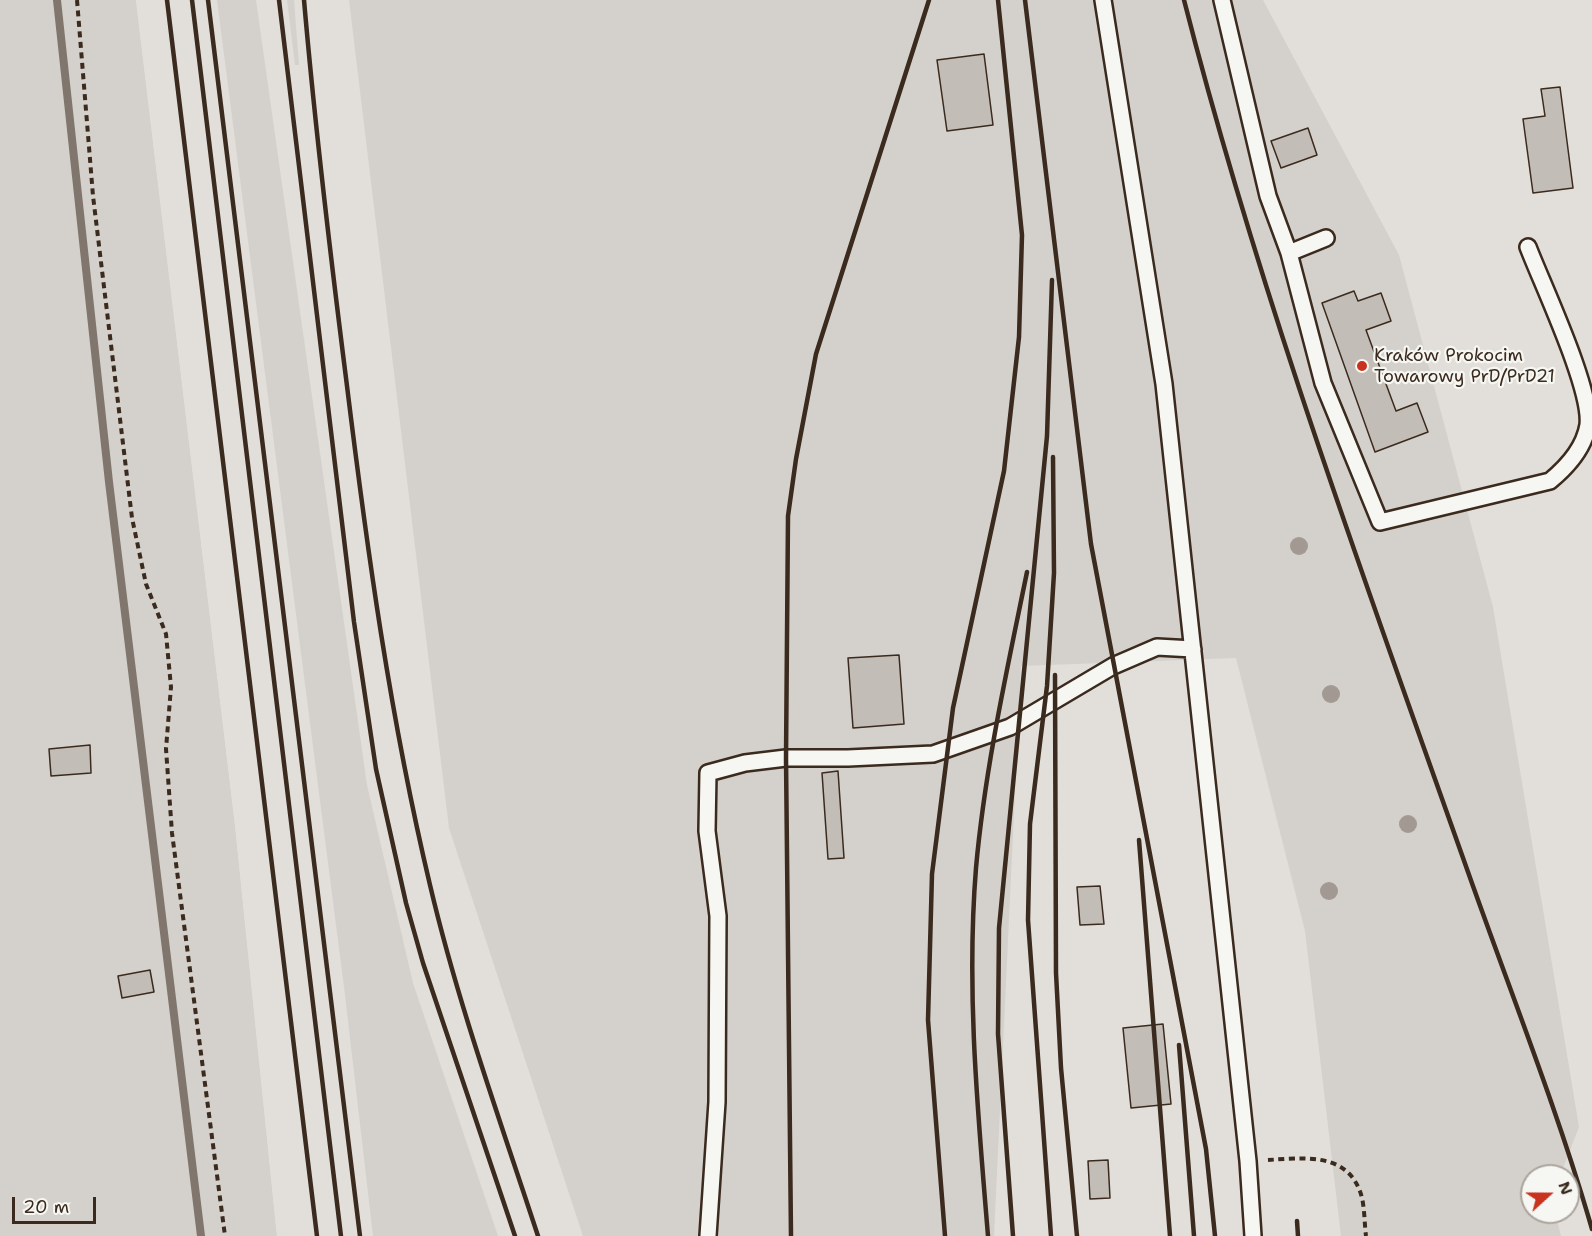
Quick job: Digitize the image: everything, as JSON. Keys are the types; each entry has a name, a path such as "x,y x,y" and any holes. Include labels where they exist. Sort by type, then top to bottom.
{"lane":[{"path":"1103,0 1164,384 1248,1161 1253,1236"},
{"path":"1222,0 1268,195 1288,253 1323,383 1380,522 1550,481 1571,463 1588,426 1586,390 1528,247"},
{"path":"1288,253 1326,238"},
{"path":"708,1236 717,1102 718,916 707,831 708,773 745,763 786,758 933,754 1010,727 1113,666 1157,647 1193,649"}],"path":[{"path":"77,0 93,196 132,518 146,584 166,634 171,687 166,749 172,833 225,1236"},
{"path":"1248,1161 1313,1158 1332,1162 1352,1175 1360,1191 1366,1236"}],"shaded area":[{"path":"0,0 136,0 235,825 277,1236 0,1236"},
{"path":"136,0 1592,0 1592,1236 277,1236 235,825"},
{"path":"217,0 256,0 367,785 413,983 498,1236 373,1236 345,995"},
{"path":"287,0 294,0 299,65 295,65"},
{"path":"349,0 1263,0 1399,255 1493,607 1579,1127 1565,1164 1520,1164 1520,1224 1558,1224 1561,1236 1341,1236 1305,931 1236,658 1021,666 994,1236 583,1236 449,828"}],"building":[{"path":"984,54 993,125 947,131 937,60"},
{"path":"1560,87 1573,188 1533,193 1523,119 1545,116 1541,89"},
{"path":"1308,128 1317,155 1281,168 1271,141"},
{"name":"Kraków Prokocim Towarowy PrD/PrD21","path":"1354,291 1358,301 1381,293 1391,321 1366,330 1396,411 1417,403 1428,432 1375,452 1322,303"},
{"path":"899,655 904,724 853,728 848,658"},
{"path":"90,745 91,773 51,776 49,749"},
{"path":"838,771 844,858 828,859 822,773"},
{"path":"1100,886 1104,924 1080,925 1077,887"},
{"path":"150,970 154,992 122,998 118,976"},
{"path":"1163,1024 1171,1104 1131,1108 1123,1028"},
{"path":"1108,1160 1110,1198 1090,1199 1088,1161"}],"waterway":[{"path":"57,0 109,482 201,1236"}],"railway":[{"path":"167,0 317,1236"},
{"path":"192,0 341,1236"},
{"path":"208,0 360,1236"},
{"path":"279,0 354,622 376,769 406,903 423,963 515,1236"},
{"path":"304,0 323,189 354,442 391,696 430,885 453,974 538,1236"},
{"path":"791,1236 786,758 788,516 796,459 816,354 929,0"},
{"path":"945,1236 928,1020 932,874 953,708 1004,471 1019,337 1022,235 998,0"},
{"path":"1025,0 1091,544 1206,1149 1215,1236"},
{"path":"1184,0 1246,221 1316,439 1548,1094 1592,1229"},
{"path":"1013,1236 998,1034 999,928 1047,436 1052,280"},
{"path":"1051,1236 1028,920 1030,824 1047,686 1054,573 1053,457"},
{"path":"988,1236 974,1052 973,914 985,793 997,719 1027,572"},
{"path":"1055,675 1056,973 1061,1068 1077,1236"},
{"path":"1139,840 1170,1236"},
{"path":"1179,1045 1194,1236"},
{"path":"1297,1221 1298,1236"}],"place":[{"name":"Kraków Prokocim Towarowy PrD/PrD21","path":"1362,366"}]}
